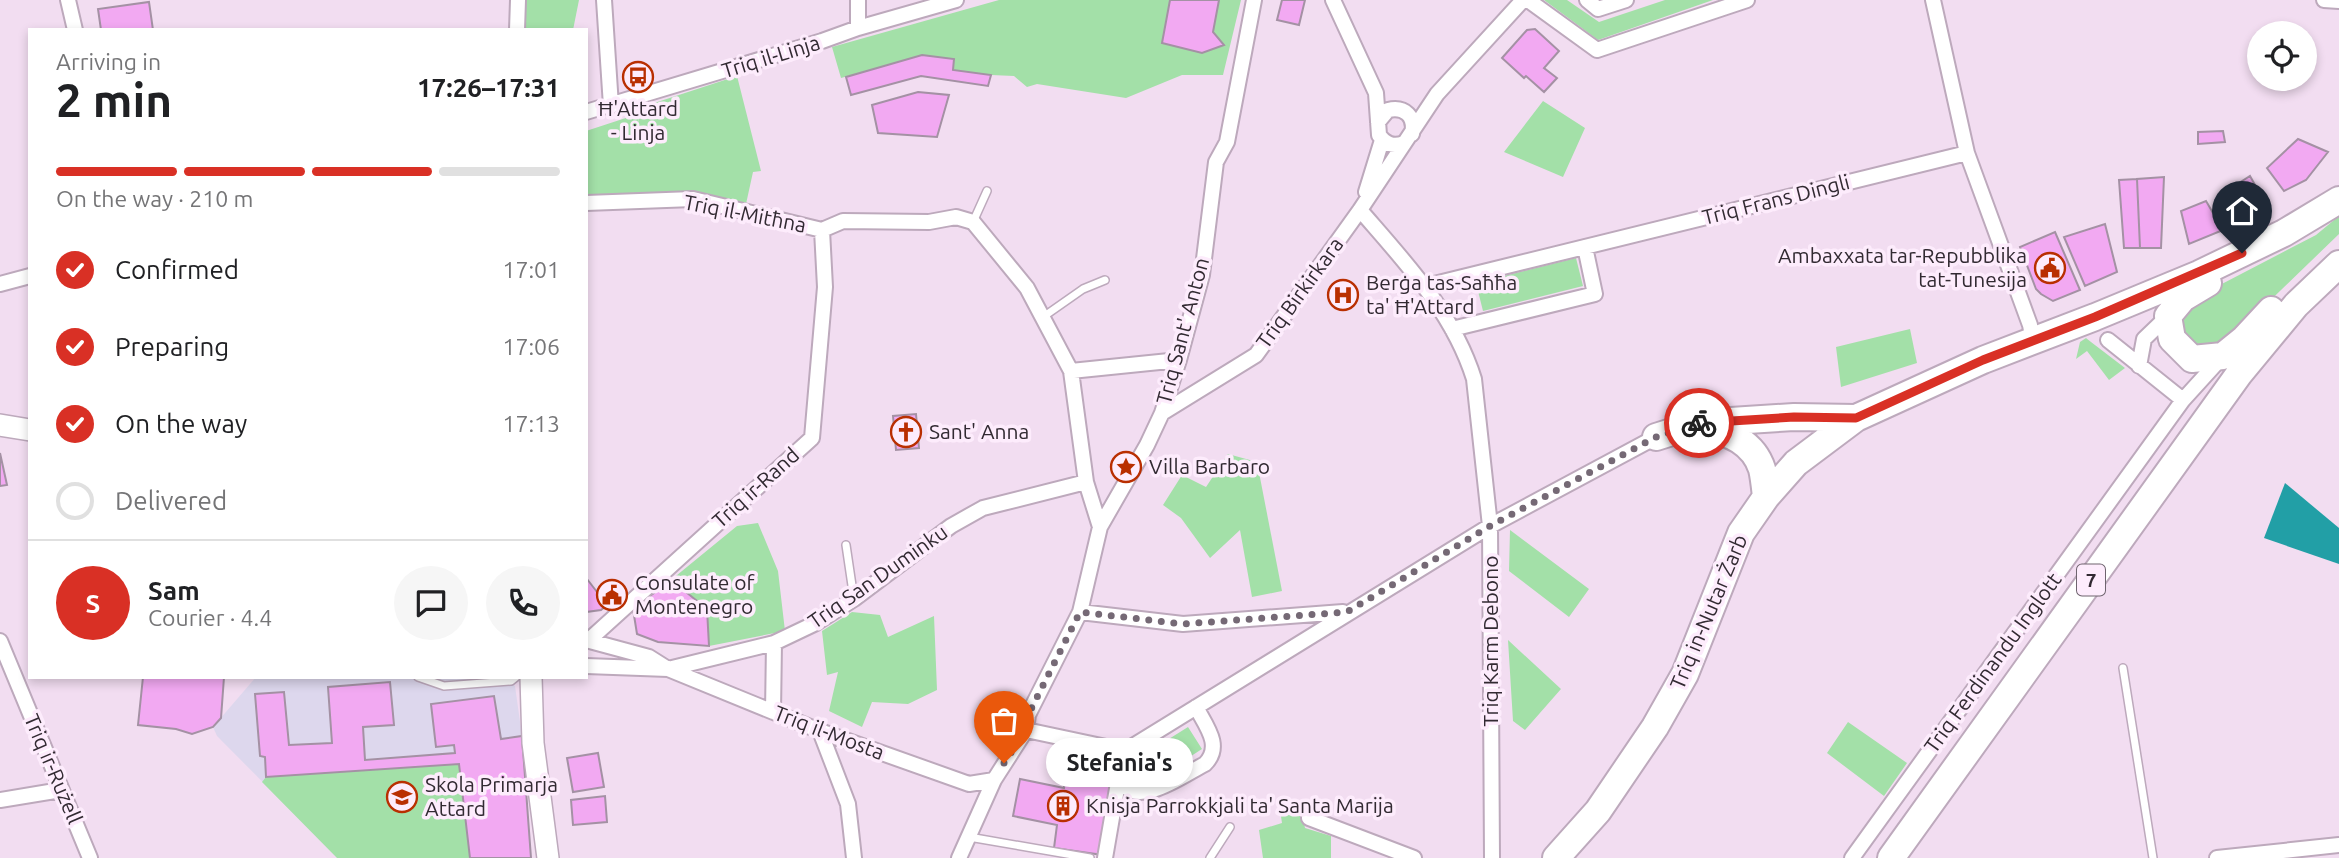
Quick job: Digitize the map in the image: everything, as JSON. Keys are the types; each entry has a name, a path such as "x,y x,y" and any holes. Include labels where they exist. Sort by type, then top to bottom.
{"highway":[{"path":"1656,437 1700,423 1794,417 1856,418 1983,360 2031,333 2199,274 2284,233 2339,201"},
{"path":"2339,201 2292,234 2183,298 2168,316 2172,339 2192,359 2223,356 2244,339 2339,242"},
{"name":"7","path":"1891,858 2239,374 2296,305 2339,264"},
{"name":"Triq in-Nutar Żarb","path":"1556,858 1598,811 1685,674 1741,533 1766,497 1796,463 1856,418"},
{"path":"1656,437 1696,430 1718,430 1738,438 1753,452 1762,468 1766,497"}],"street":[{"path":"68,0 75,28"},
{"path":"517,28 518,0"},
{"path":"604,0 611,106"},
{"path":"858,0 858,28"},
{"name":"Triq il-Linja","path":"588,112 956,0"},
{"name":"Triq Sant' Anton","path":"1100,527 1147,445 1162,413 1179,360 1202,275 1216,162 1227,142 1254,0"},
{"path":"1333,0 1376,93 1378,122"},
{"name":"Triq Birkirkara","path":"1162,413 1255,355 1360,210 1437,94 1522,0"},
{"path":"1528,0 1597,50 1747,0"},
{"path":"1587,0 1598,9 1626,0"},
{"path":"1933,0 1967,153 2031,333"},
{"path":"2325,0 2339,1"},
{"path":"1376,93 1413,121 1408,138 1393,145 1382,140"},
{"name":"Triq Birkirkara","path":"1360,210 1382,140 1377,129 1383,113 1400,110 1437,94"},
{"name":"Triq Frans Dingli","path":"1426,286 1967,153"},
{"name":"Triq il-Mitħna","path":"588,203 693,199 822,230 843,222 929,222 956,217 973,222"},
{"name":"Triq Karm Debono","path":"1360,210 1426,286 1467,357 1474,379 1490,526 1492,858"},
{"path":"959,858 993,780 1026,730 1028,715 1080,612 1100,527 1086,482 1071,371 1027,288 973,222"},
{"name":"Triq ir-Rand","path":"588,639 812,438 825,287 822,230"},
{"path":"1452,329 1595,294 1585,247"},
{"path":"0,284 28,277"},
{"path":"2139,366 2144,339 2168,316"},
{"path":"2108,340 2183,400"},
{"name":"Triq Ferdinandu Inglott","path":"1852,858 2183,400 2223,356"},
{"path":"1071,371 1179,360"},
{"path":"0,425 28,430"},
{"path":"1105,858 1121,764 1196,707 1347,612 1490,526 1656,437"},
{"name":"Triq San Duminku","path":"668,669 774,643 816,623 854,599 951,526 982,508 1086,482"},
{"path":"1080,612 1183,624 1347,612"},
{"name":"Triq il-Mosta","path":"588,640 649,657 668,669 820,732 970,784 993,780"},
{"name":"Triq ir-Rużell","path":"0,641 90,858"},
{"path":"773,712 774,643"},
{"name":"Triq il-Mosta","path":"588,666 668,669"},
{"path":"531,679 533,743 548,858"},
{"path":"1121,764 1125,788 1137,793 1150,792 1205,764 1212,757 1215,748 1196,707"},
{"path":"1026,730 1121,764"},
{"path":"820,732 848,804 854,858"},
{"path":"0,800 61,790"},
{"path":"1309,818 1414,858"},
{"path":"2217,858 2339,845"}],"lane":[{"path":"973,222 987,191"},
{"path":"1043,317 1083,289 1105,280"},
{"path":"846,545 854,599"},
{"path":"2123,668 2153,858"},
{"path":"424,679 444,686 514,679"},
{"path":"1210,858 1230,827"},
{"path":"969,837 1090,858"}],"shaded area":[{"name":"Skola Primarja Attard","path":"254,679 509,679 515,686 522,736 531,858 338,858 217,736 213,727"}],"green space":[{"path":"525,0 579,0 573,28 518,28"},
{"path":"999,0 1241,0 1223,75 1182,75 1126,98 1037,84 1027,87 1014,76 953,70 953,59 922,55 841,78 832,47"},
{"path":"1544,0 1567,0 1599,22 1665,0 1713,0 1598,40"},
{"path":"737,76 761,171 753,172 746,204 689,197 596,197 588,194 588,130 638,114 638,126 639,108"},
{"path":"1543,101 1585,128 1563,177 1504,152"},
{"path":"2339,216 2339,234 2250,320 2230,343 2196,349 2180,334 2180,313 2193,299 2316,235"},
{"path":"1576,258 1583,286 1483,311 1476,283"},
{"path":"1910,329 1917,363 1841,387 1836,347"},
{"path":"2086,338 2125,368 2109,380 2087,351 2076,359 2080,342"},
{"path":"1228,454 1257,462 1282,591 1252,597 1240,530 1210,558 1181,518 1163,505 1182,475 1206,487"},
{"path":"758,523 778,571 785,631 709,646 707,609 671,580 737,526"},
{"path":"1510,530 1589,589 1569,617 1509,571"},
{"path":"852,612 880,615 888,637 934,616 937,690 908,704 872,702 862,727 829,711 838,672 827,675 822,631"},
{"path":"1508,640 1561,689 1525,730 1513,721"},
{"path":"1848,722 1907,763 1884,796 1827,753"},
{"path":"1188,727 1202,749 1143,787 1129,764"},
{"path":"459,764 470,858 337,858 262,782 266,777"},
{"path":"1301,807 1305,828 1331,836 1331,858 1263,858 1259,830 1282,823 1280,810"}],"water":[{"path":"2285,483 2339,528 2339,564 2264,538"}],"building":[{"path":"1170,0 1219,0 1213,32 1224,45 1202,53 1162,43"},
{"path":"1282,0 1305,0 1299,25 1277,20"},
{"path":"149,2 153,28 101,28 98,9"},
{"path":"1535,29 1559,51 1544,68 1557,78 1544,92 1502,58 1527,30"},
{"path":"922,55 954,59 953,70 991,75 988,86 921,76 851,95 846,77"},
{"path":"918,92 949,95 937,137 878,133 872,105"},
{"path":"2223,131 2225,142 2198,144 2198,132"},
{"path":"2298,139 2328,152 2306,180 2284,191 2267,168"},
{"path":"2250,176 2264,201 2251,209 2239,183"},
{"path":"2164,177 2161,248 2140,248 2137,179"},
{"path":"2137,179 2140,248 2124,248 2119,180"},
{"path":"2239,183 2251,209 2239,217 2223,190"},
{"path":"2206,201 2223,230 2189,244 2181,211"},
{"path":"2105,224 2117,272 2085,286 2064,237"},
{"name":"Ambaxxata tar-Repubblika tat-Tunesija","path":"2055,232 2080,290 2053,301 2036,289 2020,247"},
{"name":"Sant' Anna","path":"916,414 919,448 896,450 893,416"},
{"path":"0,453 7,485 0,486"},
{"path":"588,580 607,605 601,610 588,612"},
{"path":"671,580 707,609 709,646 658,642 637,634 633,609"},
{"path":"143,679 224,679 221,718 213,727 192,734 176,729 138,725"},
{"path":"390,682 394,725 363,727 365,760 455,753 454,745 436,747 431,704 494,696 501,739 522,736 531,858 470,858 459,764 266,777 265,757 260,756 255,694 284,692 289,745 332,743 328,687"},
{"path":"598,753 604,787 573,792 567,758"},
{"name":"Knisja Parrokkjali ta' Santa Marija","path":"1067,767 1103,771 1113,796 1103,855 1054,848 1057,825 1013,816 1020,779 1064,788"},
{"path":"605,796 607,822 573,825 571,800"}],"way so far":[{"path":"1004,763 1026,730 1028,715 1080,612 1183,624 1347,612 1490,526 1656,437 1699,423"}],"place":[{"name":"Ħ'Attard - Linja","path":"638,77"},
{"name":"Ambaxxata tar-Repubblika tat-Tunesija","path":"2050,268"},
{"name":"Berġa tas-Saħħa ta' Ħ'Attard","path":"1343,295"},
{"name":"Sant' Anna","path":"906,432"},
{"name":"Villa Barbaro","path":"1126,467"},
{"name":"Consulate of Montenegro","path":"612,595"},
{"name":"Stefania's","path":"1004,763"},
{"name":"Skola Primarja Attard","path":"402,797"},
{"name":"Knisja Parrokkjali ta' Santa Marija","path":"1063,806"}],"route":[{"path":"1699,423 1794,417 1856,418 1983,360 2095,317 2242,253"}]}
